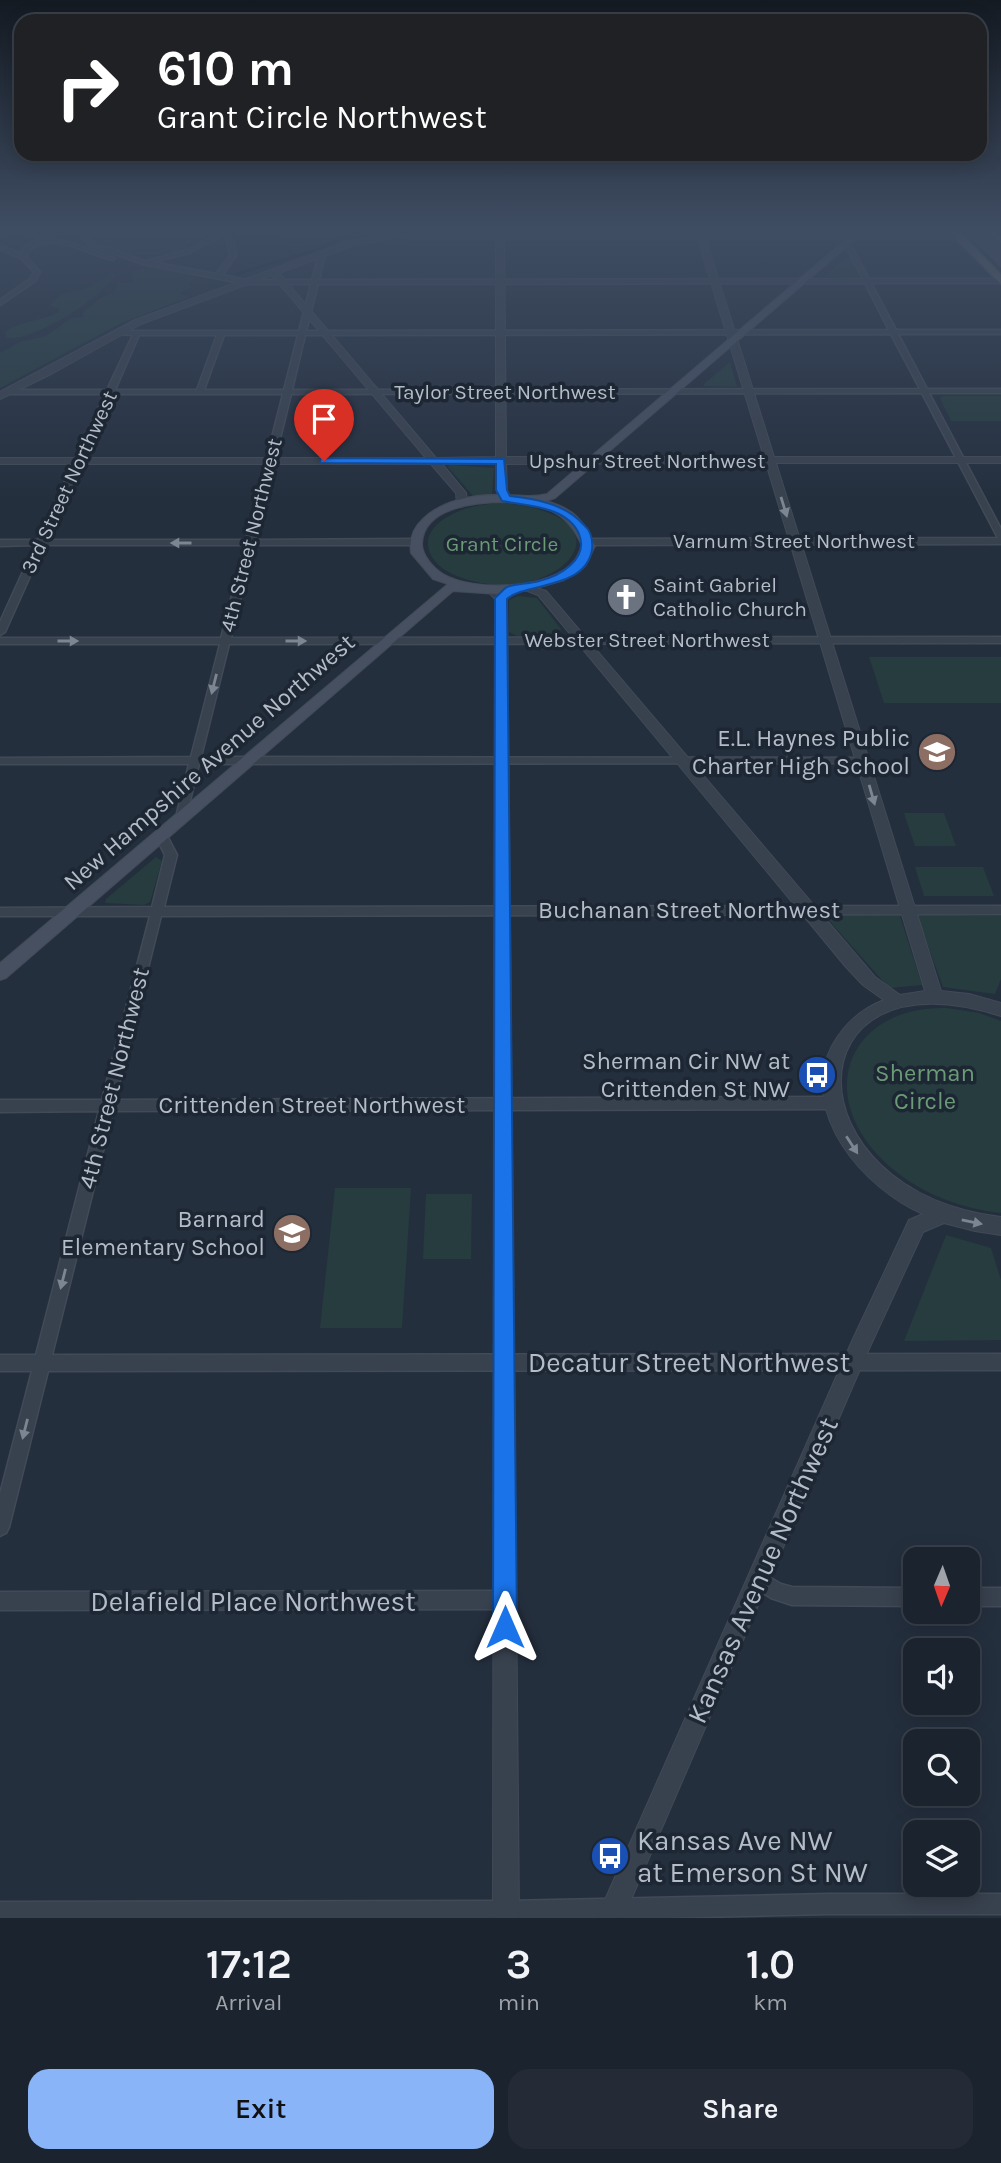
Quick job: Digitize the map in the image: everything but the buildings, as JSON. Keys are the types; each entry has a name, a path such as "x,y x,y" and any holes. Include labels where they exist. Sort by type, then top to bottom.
{"main road":[{"path":"533,501 551,496 759,320"},
{"path":"555,508 558,499 684,392 735,338 754,332 767,320"},
{"path":"506,498 533,501 555,508 579,524 587,542 585,555 578,566 545,588 526,588 502,593 453,584 422,561 416,542 420,530 429,520 461,504 506,498"},
{"name":"New Hampshire Avenue Northwest","path":"0,973 453,584"}],"street":[{"path":"4,394 144,320"},
{"name":"4th Street Northwest","path":"181,817 305,320"},
{"path":"315,320 461,493 461,504"},
{"path":"500,320 501,461 502,490 506,498"},
{"path":"728,320 935,997"},
{"path":"887,320 1001,539"},
{"path":"118,333 500,332 735,338 754,332 1001,332"},
{"name":"3rd Street Northwest","path":"0,632 137,333"},
{"path":"200,392 220,333"},
{"name":"Taylor Street Northwest","path":"4,394 1001,391"},
{"name":"Upshur Street Northwest","path":"0,461 1001,460"},
{"name":"Varnum Street Northwest","path":"587,542 1001,539"},
{"path":"0,543 416,542"},
{"path":"545,588 583,640 808,910 869,981 898,1002"},
{"path":"502,593 506,1915"},
{"name":"Webster Street Northwest","path":"0,641 1001,640"},
{"path":"0,761 862,760"},
{"name":"4th Street Northwest","path":"0,1527 171,855 161,835"},
{"name":"Buchanan Street Northwest","path":"0,912 1001,909"},
{"path":"869,981 875,1011"},
{"path":"996,1005 935,997 898,1002 875,1011 853,1027 837,1051 831,1078 833,1103 841,1125 860,1156 885,1181 907,1197 943,1214 969,1222 1001,1226"},
{"name":"Crittenden Street Northwest","path":"0,1106 833,1103"},
{"path":"907,1197 917,1224 943,1214"},
{"name":"Kansas Avenue Northwest","path":"612,1913 853,1363 917,1224"},
{"name":"Decatur Street Northwest","path":"0,1363 1001,1362"},
{"path":"758,1580 777,1592 792,1596 903,1597"},
{"path":"980,1597 1001,1597"},
{"name":"Delafield Place Northwest","path":"0,1601 505,1600"},
{"path":"0,1912 506,1915 1001,1904"}],"green space":[{"path":"39,320 61,320 33,333 7,338 5,332"},
{"path":"70,320 130,320 0,388 0,353 20,342 46,336"},
{"path":"730,362 737,387 704,386 704,384"},
{"path":"1001,396 1001,421 951,421 940,398"},
{"path":"448,467 494,468 492,495 473,496"},
{"name":"Grant Circle","path":"503,503 546,512 570,526 577,543 569,559 551,574 524,583 492,584 457,576 437,563 428,547 432,530 440,522 470,508"},
{"path":"518,596 537,598 561,629 560,633 517,636 509,632 509,600"},
{"path":"869,657 1001,657 1001,703 884,703"},
{"path":"904,813 944,813 956,846 915,846"},
{"path":"156,857 162,861 150,902 144,905 105,903 106,899"},
{"path":"915,867 983,867 994,896 924,896"},
{"path":"825,916 900,916 922,985 889,988"},
{"path":"917,916 1001,916 1001,979 995,994 943,987"},
{"name":"Sherman Circle","path":"947,1008 979,1013 1001,1021 1001,1213 950,1201 903,1177 877,1154 858,1128 849,1102 847,1077 854,1054 868,1035 889,1020 915,1011"},
{"path":"335,1188 411,1188 402,1328 320,1328"},
{"path":"426,1194 472,1194 471,1259 423,1259"},
{"path":"946,1235 991,1248 1001,1280 1001,1340 904,1341"}],"place":[{"name":"Saint Gabriel Catholic Church","path":"626,597"},
{"name":"E.L. Haynes Public Charter High School","path":"937,752"},
{"name":"Sherman Cir NW at Crittenden St NW","path":"817,1075"},
{"name":"Barnard Elementary School","path":"292,1233"},
{"name":"Kansas Ave NW at Emerson St NW","path":"610,1856"}],"route":[{"path":"324,461 501,461 502,490 506,498 533,501 555,508 575,520 585,533 587,542 585,555 570,572 544,584 511,590 501,598 505,1627"}]}
